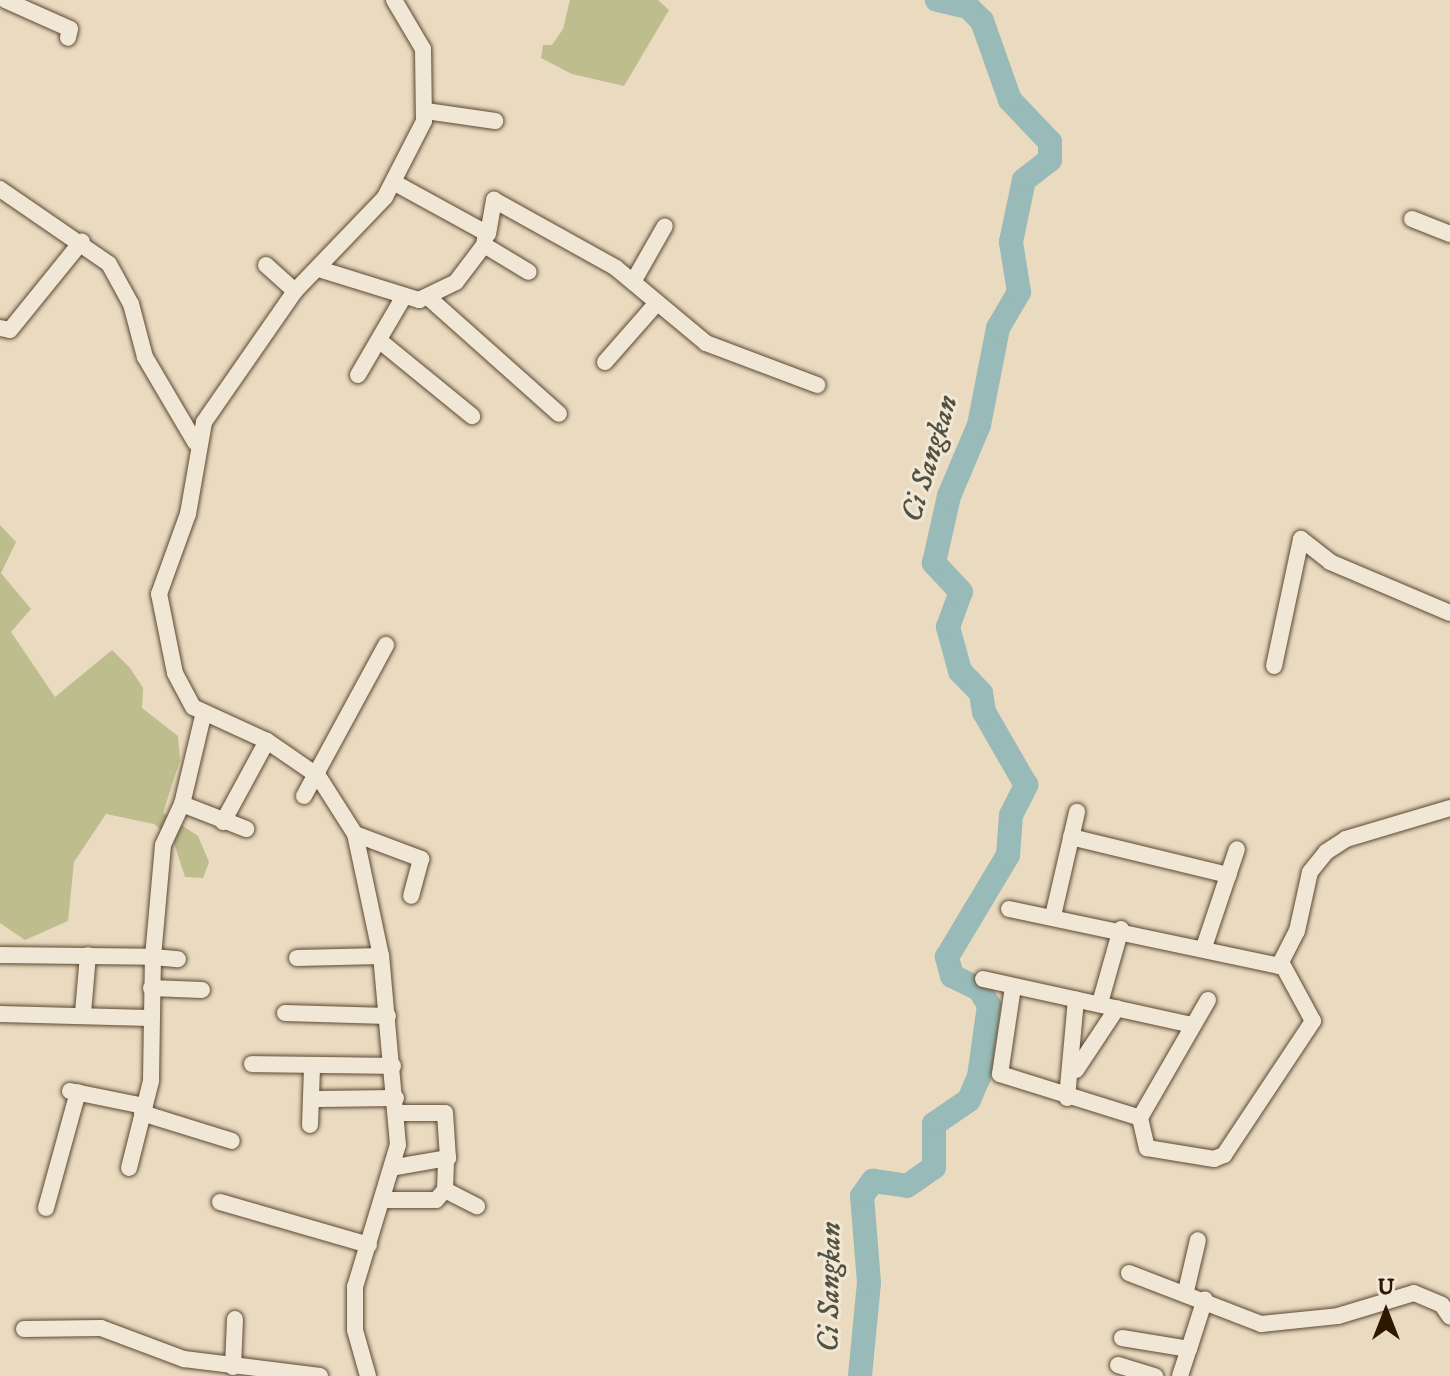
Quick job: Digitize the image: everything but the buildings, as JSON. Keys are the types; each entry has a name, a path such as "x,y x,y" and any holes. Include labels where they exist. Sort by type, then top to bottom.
{"street":[{"path":"5,0 70,29 68,38"},
{"path":"368,1376 353,1314 369,1245 396,1167 396,1105 381,956 355,834 318,776 267,741 203,716 175,673 159,594 188,514 195,442 295,291 319,269 395,183 426,111 423,49 394,0"},
{"path":"426,111 495,121"},
{"path":"395,183 484,235 529,272"},
{"path":"0,189 82,241 117,275 145,357 195,442"},
{"path":"319,269 403,298 429,298 456,282 484,235 494,200 633,282 655,305 706,343 817,385"},
{"path":"1412,219 1450,234"},
{"path":"633,282 665,226"},
{"path":"2,334 82,241"},
{"path":"266,265 295,291"},
{"path":"358,375 403,298"},
{"path":"429,298 559,414"},
{"path":"605,362 655,305"},
{"path":"380,341 472,416"},
{"path":"1274,666 1301,539 1330,562 1450,613"},
{"path":"304,796 318,776 386,645"},
{"path":"129,1168 151,1081 149,1018 163,845 182,804 203,716"},
{"path":"223,822 267,741"},
{"path":"182,804 246,829"},
{"path":"1208,1000 1140,1118 1147,1148 1222,1157 1313,1021 1282,964 1310,872 1326,852 1346,839 1450,808"},
{"path":"1053,916 1077,812"},
{"path":"355,834 421,859 411,896"},
{"path":"1071,837 1228,875"},
{"path":"1204,947 1237,849"},
{"path":"1009,909 1121,929 1282,964"},
{"path":"1100,1003 1121,929"},
{"path":"0,955 178,959"},
{"path":"83,1013 88,955"},
{"path":"297,958 381,956"},
{"path":"983,979 1192,1025"},
{"path":"1013,987 997,1069 1008,1080 1140,1118"},
{"path":"151,988 202,990"},
{"path":"1067,1098 1075,1071 1076,999"},
{"path":"1075,1071 1117,1008"},
{"path":"0,1014 83,1013 149,1018"},
{"path":"285,1013 388,1016"},
{"path":"252,1064 312,1069 393,1066"},
{"path":"310,1125 312,1069"},
{"path":"46,1208 74,1091 143,1110 232,1141"},
{"path":"318,1099 396,1105 445,1113 445,1190 431,1201 385,1200"},
{"path":"396,1167 446,1161"},
{"path":"445,1190 477,1206"},
{"path":"220,1202 369,1245"},
{"path":"1186,1291 1198,1240"},
{"path":"1129,1273 1205,1299 1240,1320 1276,1326 1414,1293 1442,1305 1450,1317"},
{"path":"1180,1376 1205,1299"},
{"path":"225,1370 235,1319"},
{"path":"24,1329 101,1328 225,1370 320,1376"},
{"path":"1122,1338 1189,1349"},
{"path":"1118,1365 1155,1376"}],"green space":[{"path":"570,0 658,0 669,10 624,86 572,74 541,58 543,45 552,45 563,29"},
{"path":"0,525 16,542 1,573 31,609 11,632 55,697 112,650 130,668 143,688 142,708 178,736 180,760 163,813 198,836 209,862 203,878 185,877 173,840 154,824 106,814 74,862 68,921 25,940 0,923"}],"waterway":[{"name":"Ci Sangkan","path":"860,1376 869,1283 862,1196 873,1181 907,1186 934,1167 934,1124 969,1100 979,1077 989,1005 979,989 952,976 947,957 1008,855 1011,815 1026,785 984,712 981,693 960,671 948,627 961,592 934,563 949,496 979,425 998,328 1019,292 1011,242 1024,180 1050,160 1050,142 1010,100 982,21 968,7 937,0"}]}
